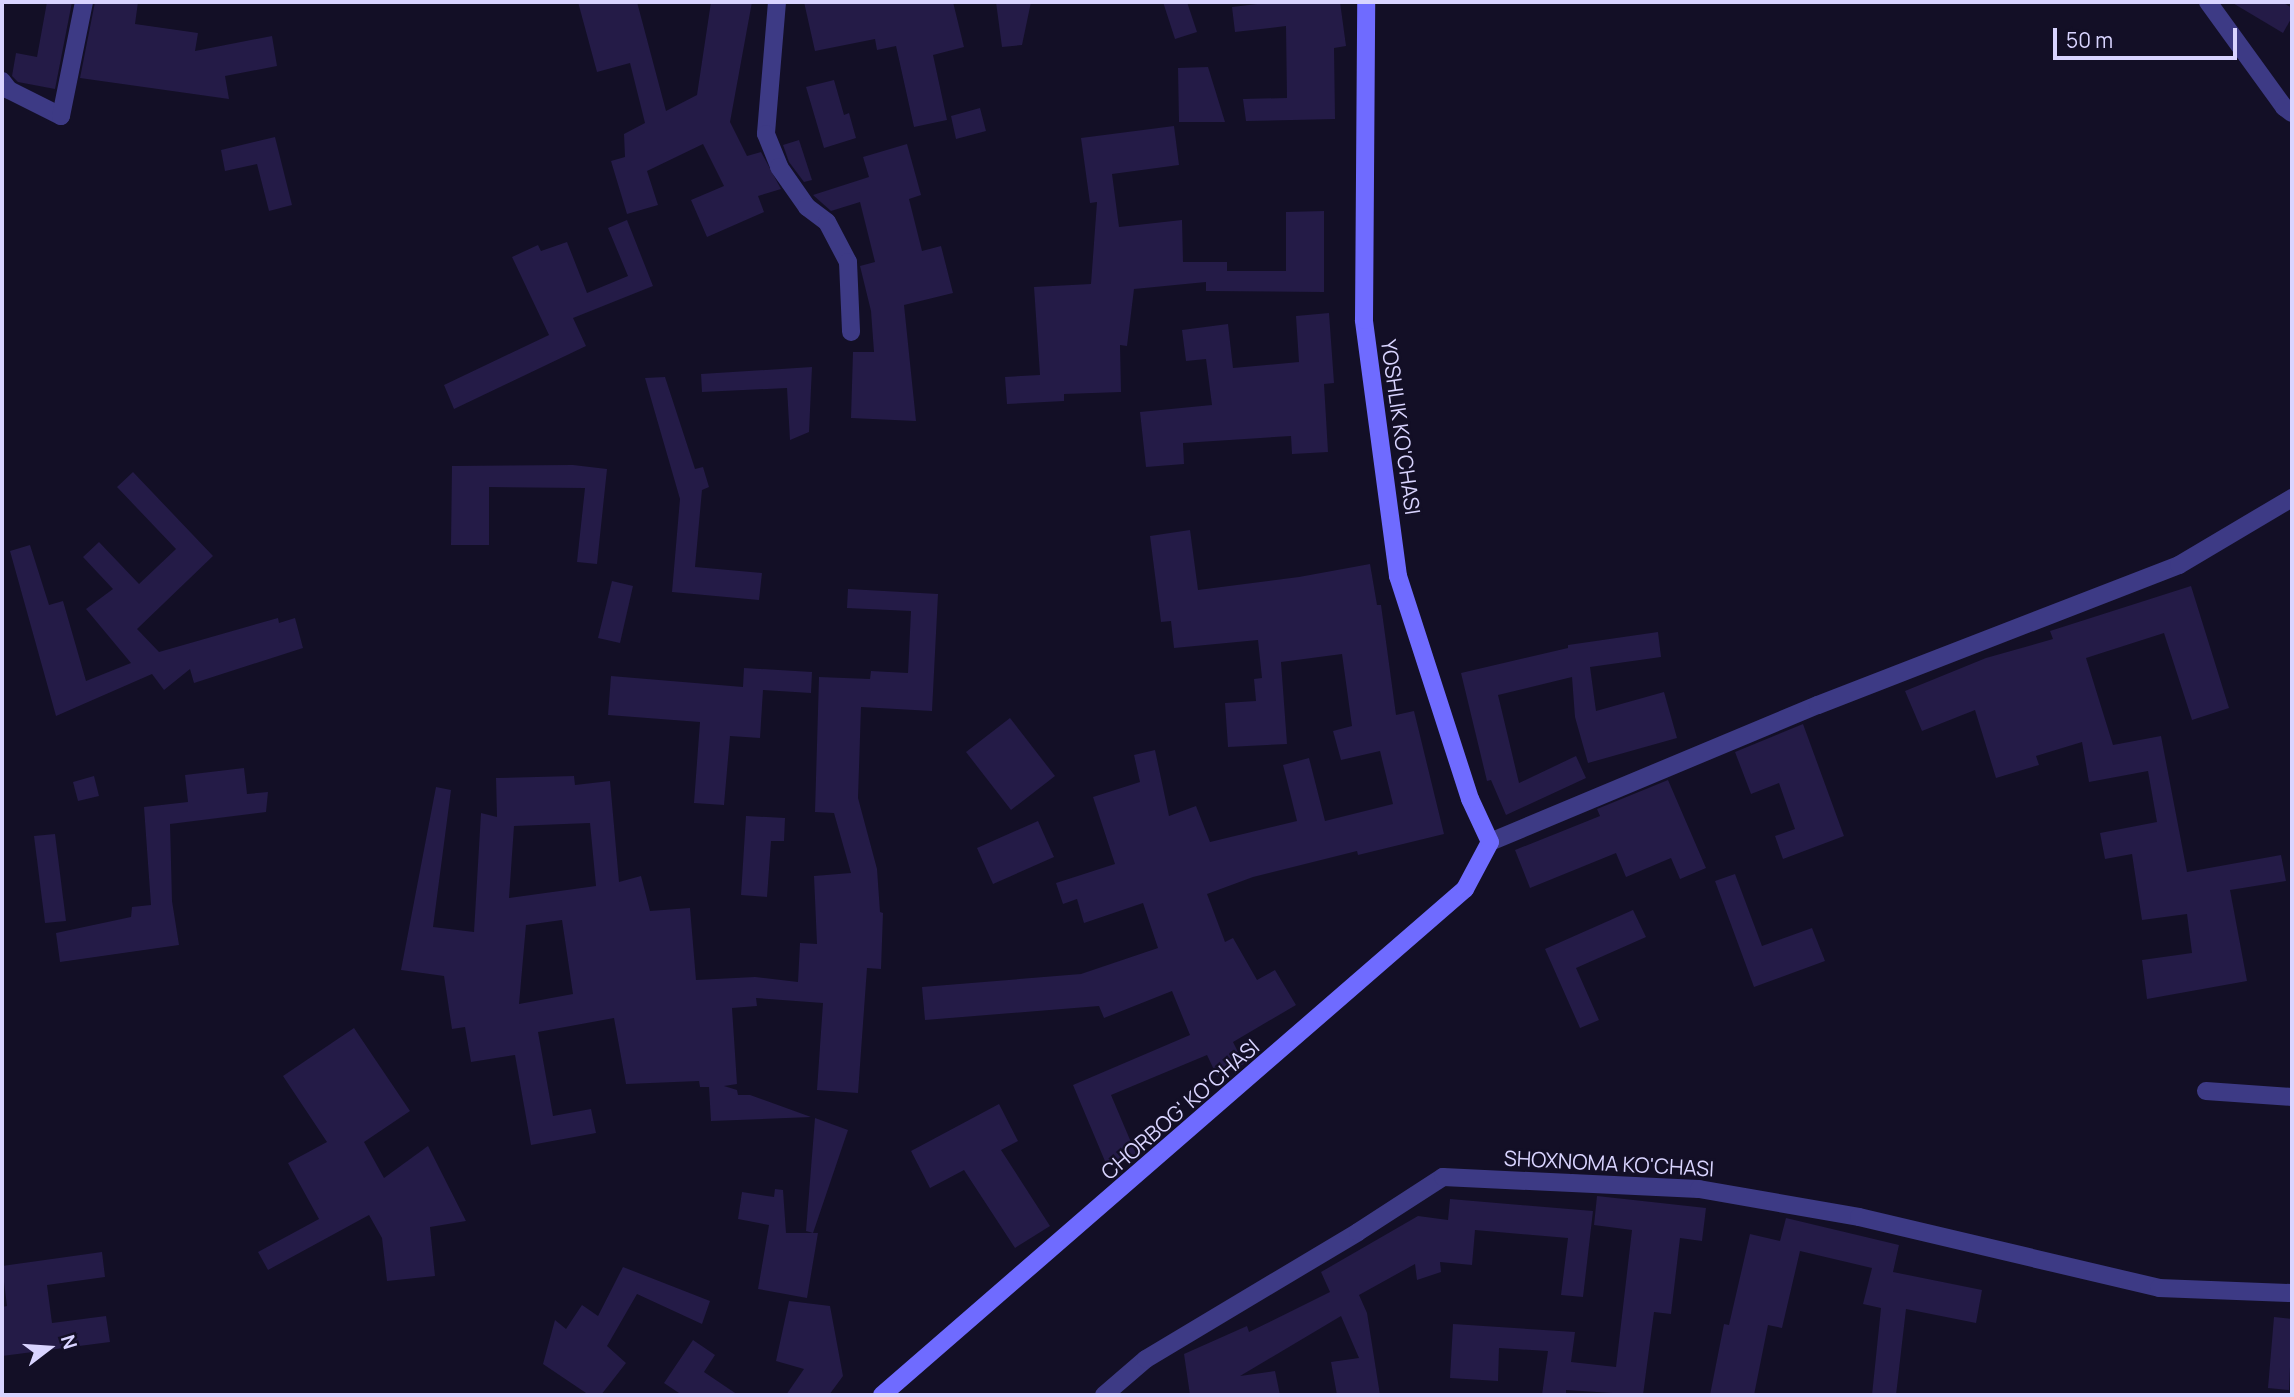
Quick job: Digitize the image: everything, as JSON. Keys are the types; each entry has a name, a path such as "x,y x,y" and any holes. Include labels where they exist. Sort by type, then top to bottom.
{"street":[{"path":"2,81 9,90 61,116 84,2"},
{"path":"777,2 766,134 779,167 807,207 827,222 848,262 851,332"},
{"name":"YOSHLIK KO'CHASI","path":"1366,2 1364,320 1398,576 1470,799 1490,842"},
{"path":"2208,2 2284,107 2292,113"},
{"path":"1490,842 1818,705 2179,565 2292,498"},
{"name":"CHORBOG' KO'CHASI","path":"882,1395 1465,889 1490,842"},
{"path":"2206,1091 2292,1097"},
{"name":"SHOXNOMA KO'CHASI","path":"1104,1395 1146,1359 1358,1232 1443,1177 1699,1189 1859,1217 2159,1288 2292,1293"}],"building":[{"path":"47,2 72,2 55,89 18,82 12,76 16,53 37,57"},
{"path":"95,2 138,2 135,24 198,33 195,51 272,36 277,66 225,76 229,99 80,78"},
{"path":"578,2 637,2 666,111 697,95 711,2 752,2 730,122 747,156 761,152 781,189 758,196 764,212 707,237 691,200 724,186 703,144 647,171 658,205 627,214 611,161 625,157 624,134 645,123 630,63 597,72"},
{"path":"804,2 953,2 964,47 933,55 947,120 914,127 896,46 877,50 875,39 815,51"},
{"path":"996,2 1031,2 1022,45 1002,47"},
{"path":"1163,2 1187,2 1197,32 1175,39"},
{"path":"1275,2 1340,2 1346,46 1334,48 1335,119 1246,121 1243,99 1287,98 1286,26 1235,32 1232,7"},
{"path":"2231,2 2282,2 2292,8 2292,17 2283,33"},
{"path":"1208,67 1225,122 1179,122 1178,68"},
{"path":"834,80 844,115 849,113 856,138 824,148 806,87"},
{"path":"980,108 986,131 956,139 951,116"},
{"path":"1174,126 1179,165 1112,174 1119,227 1182,220 1183,262 1227,262 1227,271 1286,271 1286,212 1324,211 1324,292 1206,291 1206,282 1134,289 1127,346 1120,345 1121,392 1064,394 1064,401 1007,404 1005,377 1040,375 1034,287 1091,284 1097,202 1090,203 1081,138"},
{"path":"275,137 292,205 269,211 257,164 225,171 221,150"},
{"path":"799,140 812,180 804,182 789,162 783,145"},
{"path":"907,144 921,195 909,199 922,251 941,246 953,293 904,305 916,421 851,418 853,352 874,352 871,311 860,266 875,262 860,202 831,211 813,195 869,177 863,157"},
{"path":"627,220 653,286 573,318 586,346 454,409 444,385 549,335 512,257 538,245 541,251 567,242 587,293 628,276 608,228"},
{"path":"1329,313 1334,383 1324,384 1328,452 1292,454 1291,436 1183,443 1184,464 1146,467 1140,412 1212,405 1206,359 1186,361 1182,330 1228,324 1233,368 1299,362 1296,316"},
{"path":"812,367 809,432 790,440 787,388 702,392 701,374"},
{"path":"665,377 695,469 703,467 709,487 702,490 695,567 762,573 759,600 672,592 680,499 645,378"},
{"path":"573,465 607,469 597,564 577,562 585,488 489,487 489,545 451,545 452,466"},
{"path":"133,472 213,556 137,629 159,652 278,618 279,623 295,618 303,648 194,683 190,669 164,690 152,674 56,716 10,551 30,545 49,605 63,601 86,681 131,663 86,609 113,589 83,557 99,542 139,584 176,549 117,487"},
{"path":"1190,530 1198,590 1299,577 1370,564 1377,605 1381,605 1396,715 1414,711 1444,834 1358,855 1357,851 1253,877 1207,894 1225,942 1233,938 1257,980 1275,970 1296,1005 1233,1042 1244,1064 1217,1076 1207,1055 1111,1095 1136,1154 1107,1166 1073,1085 1190,1035 1172,991 1104,1018 1099,1006 925,1020 922,987 1081,974 1158,948 1143,903 1084,923 1077,899 1063,904 1056,883 1115,864 1093,797 1140,782 1134,755 1155,750 1169,816 1196,806 1210,842 1297,821 1283,765 1309,758 1325,821 1393,804 1380,751 1341,760 1333,731 1352,726 1342,654 1281,662 1287,744 1228,747 1225,703 1256,701 1254,679 1262,678 1258,640 1174,648 1171,621 1161,622 1150,536"},
{"path":"612,581 633,586 620,643 598,638"},
{"path":"2191,586 2229,708 2192,720 2164,633 2086,658 2113,745 2161,736 2187,872 2281,855 2286,881 2230,890 2247,981 2147,999 2142,960 2192,953 2187,914 2142,920 2132,854 2105,859 2100,833 2157,822 2148,771 2089,782 2082,742 2036,756 2039,765 1996,778 1975,710 1922,731 1905,691 1986,658 2053,639 2050,631"},
{"path":"848,589 938,594 932,711 861,707 858,798 877,869 880,912 883,913 881,969 867,968 858,1093 817,1090 823,1003 756,998 757,1006 732,1008 737,1084 724,1086 737,1090 738,1095 750,1095 811,1117 711,1121 709,1087 700,1087 699,1081 626,1084 614,1018 538,1032 553,1116 591,1109 596,1133 531,1145 515,1055 471,1062 465,1027 452,1029 444,976 401,970 436,787 451,790 433,927 474,932 481,813 497,817 496,778 574,776 575,785 610,781 619,882 641,876 650,911 690,908 696,980 755,977 798,982 800,943 817,944 814,876 851,873 834,813 815,812 819,677 870,679 871,671 908,673 911,611 847,608","holes":["590,823 596,886 509,898 514,826","562,920 573,994 519,1004 526,925"]},
{"path":"1658,632 1661,657 1590,667 1596,711 1664,692 1677,738 1588,763 1575,717 1572,677 1498,695 1519,783 1576,756 1586,778 1506,815 1491,780 1487,781 1461,673 1568,648 1568,645"},
{"path":"744,668 812,672 811,693 763,690 760,738 730,736 724,805 694,803 700,722 608,715 611,676 743,687"},
{"path":"1010,718 1055,776 1011,810 966,752"},
{"path":"1803,724 1844,836 1783,859 1775,836 1795,829 1779,783 1751,794 1735,752"},
{"path":"244,768 247,794 268,792 266,812 170,824 172,901 179,945 60,962 56,933 131,917 132,907 151,905 144,807 188,802 185,775"},
{"path":"94,776 99,796 78,801 73,782"},
{"path":"1668,780 1706,868 1680,879 1671,858 1626,877 1616,853 1530,888 1515,850 1600,816 1597,809"},
{"path":"746,816 785,818 784,841 771,841 767,897 741,895"},
{"path":"1038,821 1054,857 993,884 977,848"},
{"path":"55,834 66,921 45,923 34,836"},
{"path":"1735,874 1762,946 1812,928 1825,961 1754,987 1715,881"},
{"path":"1633,910 1646,937 1576,968 1599,1020 1580,1028 1545,949"},
{"path":"354,1028 410,1111 364,1142 384,1178 428,1146 466,1221 430,1227 435,1276 387,1281 382,1238 369,1215 268,1270 258,1252 319,1219 288,1163 327,1142 283,1076"},
{"path":"999,1104 1018,1141 1001,1150 1050,1226 1015,1248 964,1170 930,1188 911,1151"},
{"path":"815,1118 848,1130 813,1233 806,1231"},
{"path":"775,1189 783,1190 786,1233 818,1233 807,1298 758,1289 769,1225 738,1219 742,1192 774,1197"},
{"path":"1597,1196 1706,1208 1702,1241 1680,1238 1671,1314 1654,1312 1643,1395 1566,1390 1566,1395 1542,1395 1548,1351 1499,1348 1498,1381 1450,1378 1453,1324 1575,1332 1571,1362 1616,1367 1632,1230 1594,1225"},
{"path":"1450,1199 1593,1211 1583,1297 1561,1295 1568,1238 1475,1230 1472,1265 1440,1262 1441,1272 1417,1280 1415,1264 1359,1295 1367,1313 1380,1395 1337,1395 1331,1362 1359,1358 1341,1316 1240,1376 1275,1371 1280,1395 1190,1395 1184,1354 1247,1326 1249,1332 1330,1292 1321,1272 1418,1216 1448,1220"},
{"path":"1786,1218 1899,1245 1893,1272 1982,1290 1976,1323 1906,1309 1896,1395 1872,1395 1881,1308 1863,1304 1872,1268 1800,1251 1782,1328 1768,1325 1754,1395 1710,1395 1724,1324 1729,1325 1750,1234 1780,1241"},
{"path":"102,1252 105,1277 47,1285 52,1323 106,1316 110,1342 2,1356 2,1307 7,1306 2,1266"},
{"path":"623,1267 710,1301 702,1324 637,1294 607,1346 626,1363 601,1395 589,1395 543,1364 555,1320 566,1329 582,1305 598,1316"},
{"path":"789,1301 830,1306 843,1376 829,1395 786,1395 804,1369 776,1361"},
{"path":"2274,1317 2292,1319 2289,1390 2268,1388"},
{"path":"693,1340 715,1355 704,1372 738,1395 682,1395 664,1383"}]}
